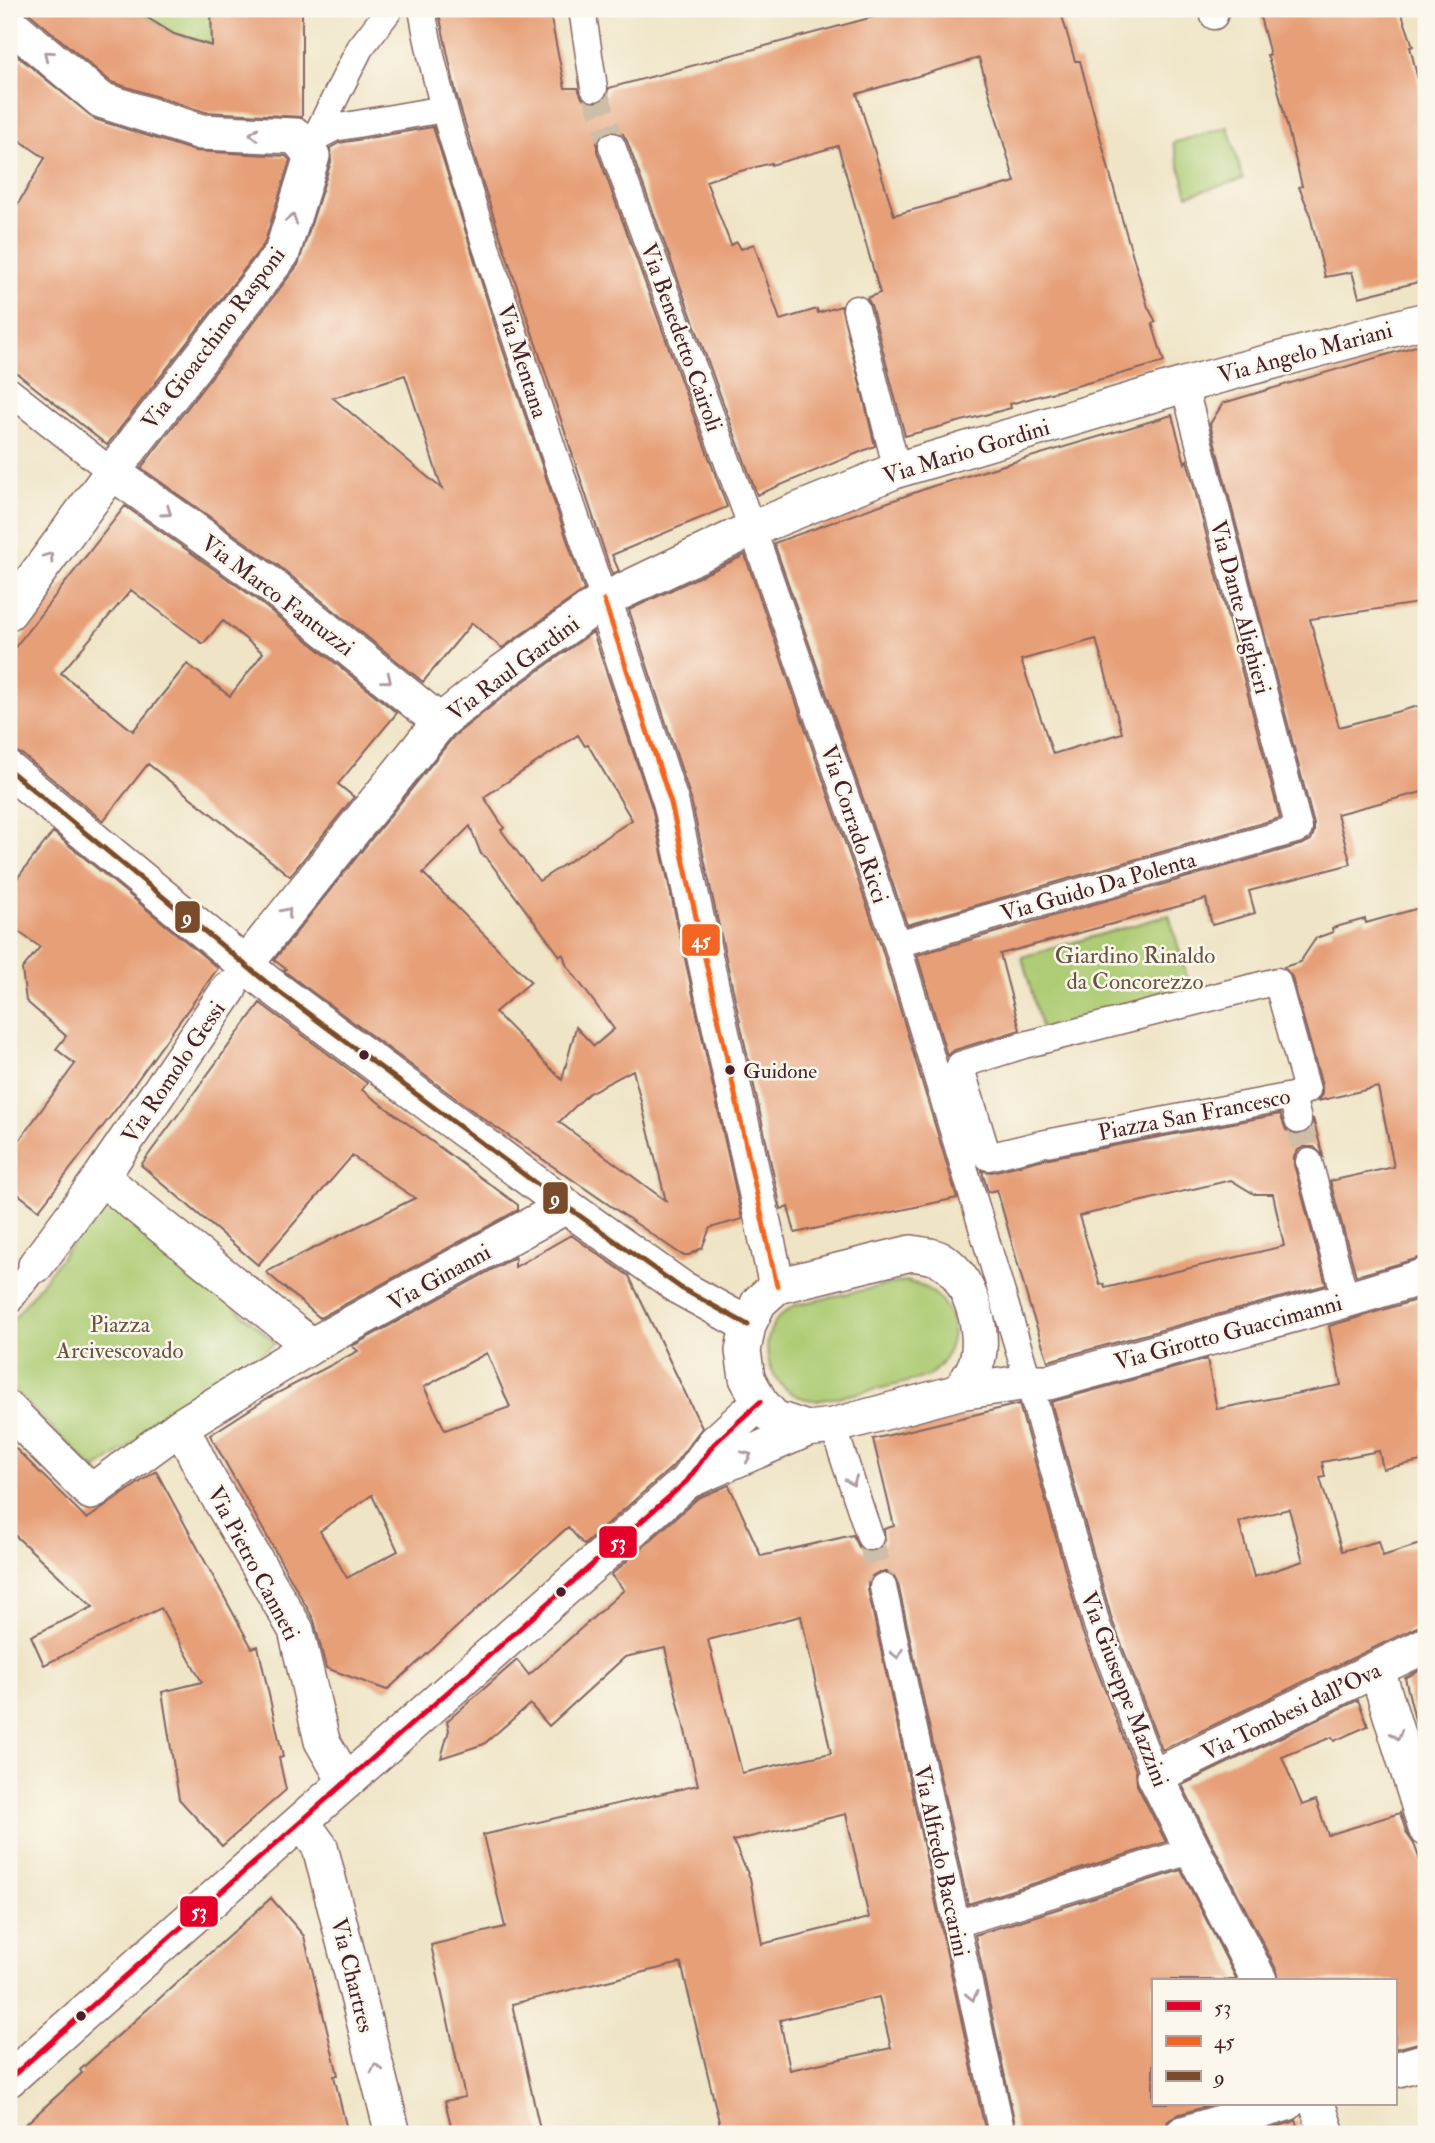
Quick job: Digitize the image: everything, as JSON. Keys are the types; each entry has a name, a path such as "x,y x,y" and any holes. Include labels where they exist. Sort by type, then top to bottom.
{"street":[{"path":"311,146 360,48 390,9"},
{"name":"Via Mentana","path":"422,9 429,55 445,115 522,363 604,600"},
{"path":"582,9 594,88"},
{"path":"9,23 101,100 201,132 296,136 311,146"},
{"path":"311,146 334,128 445,115"},
{"name":"Via Gioacchino Rasponi","path":"9,612 112,472 282,253 311,146"},
{"name":"Via Benedetto Cairoli","path":"612,146 752,529"},
{"path":"856,309 897,470"},
{"name":"Via Angelo Mariani","path":"1184,385 1426,320"},
{"name":"Via Mario Gordini","path":"752,529 897,470 1184,385"},
{"name":"Via Dante Alighieri","path":"1184,385 1299,829"},
{"path":"9,391 112,472"},
{"name":"Via Marco Fantuzzi","path":"112,472 268,583 440,722"},
{"name":"Via Raul Gardini","path":"237,978 440,722 501,673 604,600 752,529"},
{"name":"Via Corrado Ricci","path":"752,529 897,944 962,1118 971,1194"},
{"path":"604,600 671,803 778,1286"},
{"path":"9,771 237,978 681,1288 748,1325"},
{"name":"Via Guido Da Polenta","path":"897,944 1299,829"},
{"name":"Via Romolo Gessi","path":"101,1177 237,978"},
{"name":"Piazza San Francesco","path":"1278,981 1307,1090 1295,1108 1041,1144 988,1157 962,1118 960,1065 1024,1045 1278,981"},
{"path":"1310,1162 1346,1300"},
{"path":"9,1301 101,1177 312,1346 181,1426 91,1492 9,1410"},
{"name":"Via Giuseppe Mazzini","path":"971,1194 1097,1625 1155,1776 1258,1979"},
{"name":"Via Ginanni","path":"312,1346 566,1206"},
{"path":"687,1481 820,1428 959,1392 977,1362 977,1326 974,1307 967,1290 944,1261 911,1253 778,1286 759,1302 748,1325 743,1351 747,1378 760,1402 774,1418 820,1428"},
{"name":"Via Girotto Guaccimanni","path":"959,1392 1028,1382 1049,1382 1426,1276"},
{"path":"9,2079 687,1481 714,1444 760,1402"},
{"name":"Via Pietro Canneti","path":"181,1426 204,1472 296,1630 323,1741 346,1782"},
{"path":"820,1428 870,1537"},
{"name":"Via Alfredo Baccarini","path":"883,1587 1002,2134"},
{"name":"Via Tombesi dall'Ova","path":"1155,1776 1426,1645"},
{"path":"1377,1670 1426,1828"},
{"name":"Via Chartres","path":"302,1822 320,1847 393,2134"},
{"path":"956,1924 1193,1850"},
{"path":"1396,2070 1426,2061"},
{"path":"1183,2134 1284,2104"},
{"path":"1317,2104 1327,2134"}],"green space":[{"path":"133,9 211,9 212,44 174,34"},
{"path":"1228,127 1243,179 1188,195 1173,143"},
{"name":"Giardino Rinaldo da Concorezzo","path":"1169,915 1193,997 1043,1034 1022,957"},
{"name":"Piazza Arcivescovado","path":"108,1197 276,1343 95,1470 9,1386 9,1325"},
{"path":"905,1281 922,1286 936,1295 950,1315 953,1331 950,1346 944,1359 929,1375 859,1393 810,1400 790,1392 774,1375 768,1343 770,1332 782,1314 795,1305"}],"building":[{"path":"24,9 133,9 174,34 212,46 211,9 302,9 302,117 205,112 111,82"},
{"path":"438,9 549,9 565,88 578,88 582,98 596,104 604,100 609,88 903,9 1060,9 1075,61 1080,61 1122,219 1148,307 1156,322 1152,323 1164,362 1010,404 1011,408 905,436 867,298 880,293 838,146 718,177 706,181 731,245 737,242 741,249 754,244 780,320 817,309 818,313 841,306 875,446 757,495 627,141 623,134 606,132 600,135 597,151 727,507 612,555 619,571 612,574 481,178 456,93","holes":["979,58 1015,182 894,215 857,94"]},
{"path":"1258,9 1400,9 1413,46 1410,47 1426,112 1426,280 1359,297 1352,272 1325,277 1309,211 1299,187 1302,186 1267,55 1270,55"},
{"path":"9,49 95,119 195,151 286,156 290,160 264,244 107,445 9,367 9,219 45,158 9,133"},
{"path":"433,127 498,335 584,590 502,648 472,623 423,682 280,567 141,468 298,265 331,162 330,148 339,143","holes":["405,375 442,489 333,398"]},
{"path":"1426,343 1426,602 1310,619 1339,727 1426,704 1426,791 1337,814 1351,864 1249,891 1255,913 1212,925 1206,899 1000,954 1020,1030 955,1050 947,1056 917,955 1311,840 1314,825 1210,424 1223,403"},
{"path":"1172,415 1185,463 1187,460 1280,818 907,925 774,543 933,486","holes":["1096,639 1122,733 1053,754 1021,660"]},
{"path":"125,506 256,599 397,713 338,784 354,797 290,876 148,764 103,821 22,754 9,749 9,655","holes":["131,590 203,644 223,621 263,653 230,696 187,664 133,731 61,673"]},
{"path":"745,555 882,949 957,1198 795,1233 788,1207 781,1209 691,799 629,610"},
{"path":"593,632 652,808 742,1219 710,1228 702,1248 689,1255 682,1255 481,1117 284,971 286,969 274,960 454,736 513,689","holes":["578,735 585,746 588,745 632,820 539,881 501,830 504,828 484,797","470,826 481,854 486,857 560,956 563,954 566,964 614,1029 594,1046 576,1027 562,1080 495,1012 531,982 423,873","633,1070 666,1201 559,1122 589,1093"]},
{"path":"53,832 218,968 39,1210 9,1187 9,1154 75,1064 56,1049 66,1036 26,1001 22,969 40,947 9,925 9,889"},
{"path":"1426,906 1426,1256 1356,1276 1330,1181 1394,1167 1378,1087 1318,1101 1322,1086 1292,977 1284,967 1300,962 1316,938 1333,932 1332,928 1365,919 1366,923"},
{"path":"260,1003 367,1083 362,1090 518,1205 518,1210 320,1318 266,1272 415,1198 352,1156 258,1265 141,1165"},
{"path":"1280,1114 1286,1130 1294,1135 1301,1135 1308,1132 1313,1125 1313,1118 1323,1156 1314,1147 1304,1147 1298,1150 1294,1157 1294,1165 1326,1285 1048,1361 997,1190 988,1192 982,1171 992,1172 1044,1159","holes":["1231,1180 1254,1194 1273,1194 1284,1246 1105,1288 1104,1284 1100,1285 1079,1216"]},
{"path":"571,1235 629,1276 702,1428 672,1467 584,1545 568,1527 387,1690 326,1668 314,1620 210,1435 266,1399 358,1351 352,1346 515,1257 515,1267","holes":["487,1353 510,1407 445,1430 424,1387","372,1495 398,1551 347,1578 320,1531"]},
{"path":"1426,1297 1426,1460 1383,1469 1379,1451 1322,1462 1325,1477 1320,1478 1342,1551 1379,1541 1383,1556 1426,1542 1426,1625 1162,1750 1112,1620 1051,1402 1207,1359 1217,1409 1341,1385 1329,1326","holes":["1289,1509 1303,1561 1254,1577 1239,1522"]},
{"path":"1019,1404 1082,1631 1136,1771 1137,1785 1166,1842 968,1904 898,1584 894,1576 879,1572 872,1576 868,1590 986,2134 722,2134 681,1963 512,2004 541,2134 453,2134 445,2101 465,2097 431,1945 505,1927 483,1835 698,1785 665,1648 625,1657 549,1726 530,1704 484,1744 441,1758 449,1730 447,1721 517,1660 529,1675 624,1590 611,1575 698,1498 729,1485 761,1556 853,1535 860,1549 866,1552 881,1548 885,1541 884,1529 894,1526 873,1439","holes":["801,1616 831,1753 742,1773 708,1640","846,1814 869,1918 762,1944 750,1878 733,1841","879,1997 891,2048 790,2070 780,2020"]},
{"path":"9,1442 87,1519 156,1471 252,1648 258,1646 283,1757 279,1758 286,1790 222,1846 179,1799 162,1692 202,1682 161,1608 44,1665 31,1636 93,1607 9,1530"},
{"path":"1426,1667 1426,1722 1416,1724 1405,1678"},
{"path":"1358,1700 1368,1726 1334,1741 1332,1737 1282,1757 1302,1805 1316,1800 1328,1835 1400,1813 1420,1860 1426,1858 1426,2041 1396,2049 1396,1979 1279,1979 1182,1785"},
{"path":"1181,1870 1236,1979 1152,1979 1152,2104 1214,2104 1177,2115 1168,2121 1163,2134 1017,2134 975,1935"},
{"path":"271,1898 304,1936 338,2075 334,2076 348,2134 15,2134 82,2073 80,2070"},
{"path":"1296,2120 1301,2134 1253,2134 1293,2122"}],"tunnel":[{"path":"594,88 612,146"},
{"path":"1298,1120 1309,1162"},
{"path":"870,1537 883,1587"}],"transit line":[{"name":"45","path":"604,600 671,803 777,1286"},
{"name":"9","path":"9,770 266,982 566,1206 681,1288 748,1325"},
{"name":"53","path":"9,2079 687,1481 714,1444 760,1402"}],"place":[{"name":"Guidone","path":"730,1070"}]}
